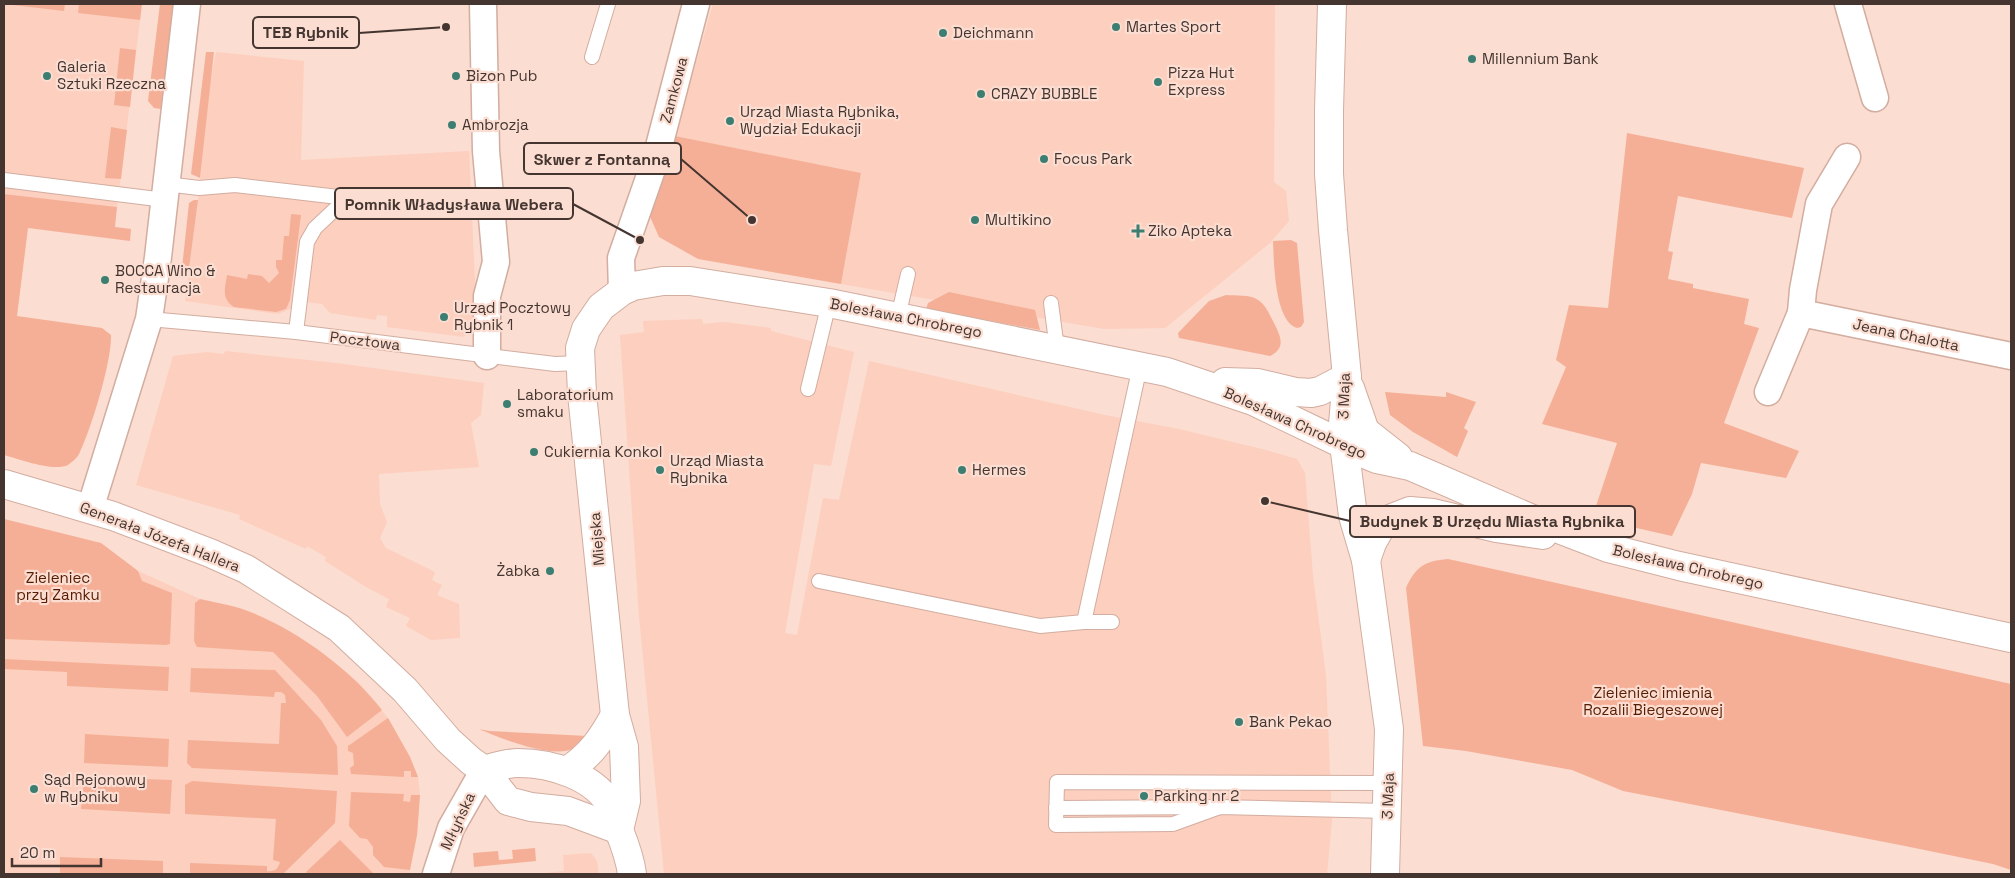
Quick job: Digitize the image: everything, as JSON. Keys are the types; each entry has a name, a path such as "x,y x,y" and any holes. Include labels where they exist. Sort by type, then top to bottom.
{"street":[{"path":"90,509 149,319 187,4"},
{"path":"483,4 486,150 496,262 487,296 487,356"},
{"name":"Zamkowa","path":"622,291 621,258 656,158 696,4"},
{"name":"3 Maja","path":"1332,4 1329,110 1330,192 1347,378 1343,424 1344,444 1353,516 1366,560 1389,729 1385,874"},
{"path":"1848,4 1875,98"},
{"path":"1768,392 1801,313 1803,290 1819,204 1847,157"},
{"name":"Bolesława Chrobrego","path":"580,363 582,342 591,321 602,307 622,291 633,286 653,282 690,280 828,303 1167,372 1253,401 1377,458 1410,466 1530,518 1608,548 1679,566 2011,638"},
{"name":"Jeana Chalotta","path":"1801,313 2011,356"},
{"name":"Miejska","path":"580,363 614,715 624,747 626,801 619,830"},
{"path":"1193,381 1258,383 1296,392 1311,393 1347,378 1365,431 1410,466"},
{"name":"Generała Józefa Hallera","path":"4,484 90,509 215,555 246,569 340,628 405,690 448,740 484,770 508,801 568,811 619,830"},
{"path":"1366,560 1372,543 1381,527 1392,518 1410,511 1433,513 1496,528 1589,542"},
{"path":"567,771 593,751 602,739 614,715"},
{"path":"484,770 517,762 538,764 567,771 599,791 612,807 628,851 632,874"},
{"name":"Młyńska","path":"436,874 451,828 484,770"}],"lane":[{"path":"592,57 608,4"},
{"path":"4,180 165,192 234,185 347,198 315,228 307,242 296,332"},
{"path":"898,317 908,274"},
{"path":"808,389 828,303"},
{"path":"1052,303 1056,349"},
{"name":"Pocztowa","path":"149,319 296,332 555,364 580,363"},
{"path":"1084,622 1140,366"},
{"path":"819,581 1040,626 1084,622 1112,622"},
{"path":"1220,807 1173,824 1056,825 1057,782 1389,783"},
{"path":"1056,808 1220,807 1388,811"}],"shaded area":[{"path":"4,4 142,4 117,207 4,194"},
{"name":"Focus Park","path":"713,4 1275,4 1274,182 1286,191 1289,221 1270,243 1165,328 1104,329 841,284 861,173 675,136"},
{"path":"216,52 304,61 301,160 469,151 477,324 464,337 387,327 387,316 377,315 376,320 330,313 322,304 307,302 278,314 185,301 198,200 209,90"},
{"path":"702,319 703,324 724,322 771,328 771,331 854,352 831,466 814,464 785,633 797,635 823,498 839,500 869,361 1105,415 1179,429 1297,459 1305,473 1313,576 1326,676 1332,819 1327,874 664,874 639,616 620,335 644,332 643,321"},
{"path":"225,351 336,363 484,383 481,415 471,423 479,467 379,474 380,504 387,522 380,538 386,548 435,572 432,580 442,585 437,595 459,604 460,638 431,640 406,626 410,618 386,607 389,599 325,561 326,557 307,546 306,549 239,519 240,515 136,485 173,356 207,352 224,354"},
{"path":"4,519 101,543 138,571 200,599 254,613 330,660 358,682 388,718 410,757 418,777 420,795 417,835 410,874 4,874"},
{"path":"591,853 597,861 599,874 534,874 564,871 563,855"}],"green space":[{"path":"4,4 65,4 64,11"},
{"path":"79,4 142,4 140,20 78,13"},
{"path":"160,4 172,4 173,7 161,109 154,108 148,101"},
{"path":"120,48 136,50 130,107 114,105"},
{"path":"206,52 214,52 200,178 191,174"},
{"path":"111,127 127,130 121,179 105,178"},
{"path":"1627,133 1804,168 1792,218 1678,196 1668,251 1673,252 1668,279 1693,284 1693,288 1749,299 1744,324 1759,328 1724,423 1799,451 1786,478 1701,463 1692,494 1672,536 1592,518 1617,443 1542,424 1566,367 1556,360 1569,305 1608,308"},
{"path":"675,136 861,173 841,284 698,259 659,237 644,203"},
{"path":"4,194 117,207 115,227 131,229 130,241 28,228 17,316 102,328 111,335 108,361 100,395 84,443 74,460 62,467 45,466 4,455"},
{"path":"198,200 189,269 182,268 189,203"},
{"path":"291,214 301,215 290,300 286,309 276,312 234,307 226,297 227,275 247,279 248,274 262,276 269,283 279,273 276,267 276,260 282,260 284,236 289,236"},
{"path":"1291,240 1297,243 1304,322 1301,327 1297,328 1289,323 1284,314 1277,289 1274,262 1273,241"},
{"path":"949,292 1035,310 1040,330 926,309 928,303"},
{"path":"1226,295 1251,297 1263,304 1274,323 1281,341 1279,349 1275,353 1270,356 1179,338 1178,333 1209,301"},
{"path":"1385,392 1446,397 1446,392 1476,402 1464,428 1468,431 1457,457 1413,432 1390,415"},
{"name":"Zieleniec przy Zamku","path":"4,519 101,543 138,571 142,581 172,593 170,644 4,639"},
{"name":"Zieleniec imienia Rozalii Biegeszowej","path":"1448,559 2011,684 2011,870 1993,864 1905,846 1623,791 1572,770 1466,751 1423,746 1406,588 1414,574 1422,566 1433,561"},
{"path":"200,599 248,611 307,642 341,667 370,695 382,710 347,737 317,696 273,652 197,647 194,641 195,603"},
{"path":"4,659 169,667 168,691 67,686 67,672 4,669"},
{"path":"191,668 275,670 321,720 337,746 338,775 192,768 187,763 188,740 279,744 281,703 286,703 285,695 281,692 275,692 274,697 190,692"},
{"path":"388,718 410,757 418,777 411,777 411,771 404,771 404,777 351,774 350,768 354,765 353,753 348,751 348,746"},
{"path":"479,729 587,736 576,747 567,751 555,751 528,747"},
{"path":"85,734 169,739 168,767 84,763"},
{"path":"84,777 172,780 170,814 81,809"},
{"path":"192,781 337,791 335,823 283,874 190,874 190,863 267,866 267,871 272,871 276,870 280,862 273,860 276,819 185,814 185,785"},
{"path":"351,792 404,794 403,801 410,802 411,795 420,795 417,835 410,870 384,867 373,855 373,847 367,839 360,838 349,826"},
{"path":"340,840 374,874 308,874 306,872"},
{"path":"535,848 536,861 474,867 473,853 498,851 499,860 513,859 512,850"},
{"path":"60,857 163,861 163,874 60,873"}],"place":[{"name":"TEB Rybnik","path":"446,27"},
{"name":"Martes Sport","path":"1116,27"},
{"name":"Deichmann","path":"943,33"},
{"name":"Millennium Bank","path":"1472,59"},
{"name":"Galeria Sztuki Rzeczna","path":"47,76"},
{"name":"Bizon Pub","path":"456,76"},
{"name":"Pizza Hut Express","path":"1158,82"},
{"name":"CRAZY BUBBLE","path":"981,94"},
{"name":"Urząd Miasta Rybnika, Wydział Edukacji","path":"730,121"},
{"name":"Ambrozja","path":"452,125"},
{"name":"Focus Park","path":"1044,159"},
{"name":"Skwer z Fontanną","path":"752,220"},
{"name":"Multikino","path":"975,220"},
{"name":"Ziko Apteka","path":"1138,231"},
{"name":"Pomnik Władysława Webera","path":"640,240"},
{"name":"BOCCA Wino & Restauracja","path":"105,280"},
{"name":"Urząd Pocztowy Rybnik 1","path":"444,317"},
{"name":"Laboratorium smaku","path":"507,404"},
{"name":"Cukiernia Konkol","path":"534,452"},
{"name":"Urząd Miasta Rybnika","path":"660,470"},
{"name":"Hermes","path":"962,470"},
{"name":"Budynek B Urzędu Miasta Rybnika","path":"1265,501"},
{"name":"Żabka","path":"550,571"},
{"name":"Bank Pekao","path":"1239,722"},
{"name":"Sąd Rejonowy w Rybniku","path":"34,789"},
{"name":"Parking nr 2","path":"1144,796"}]}
